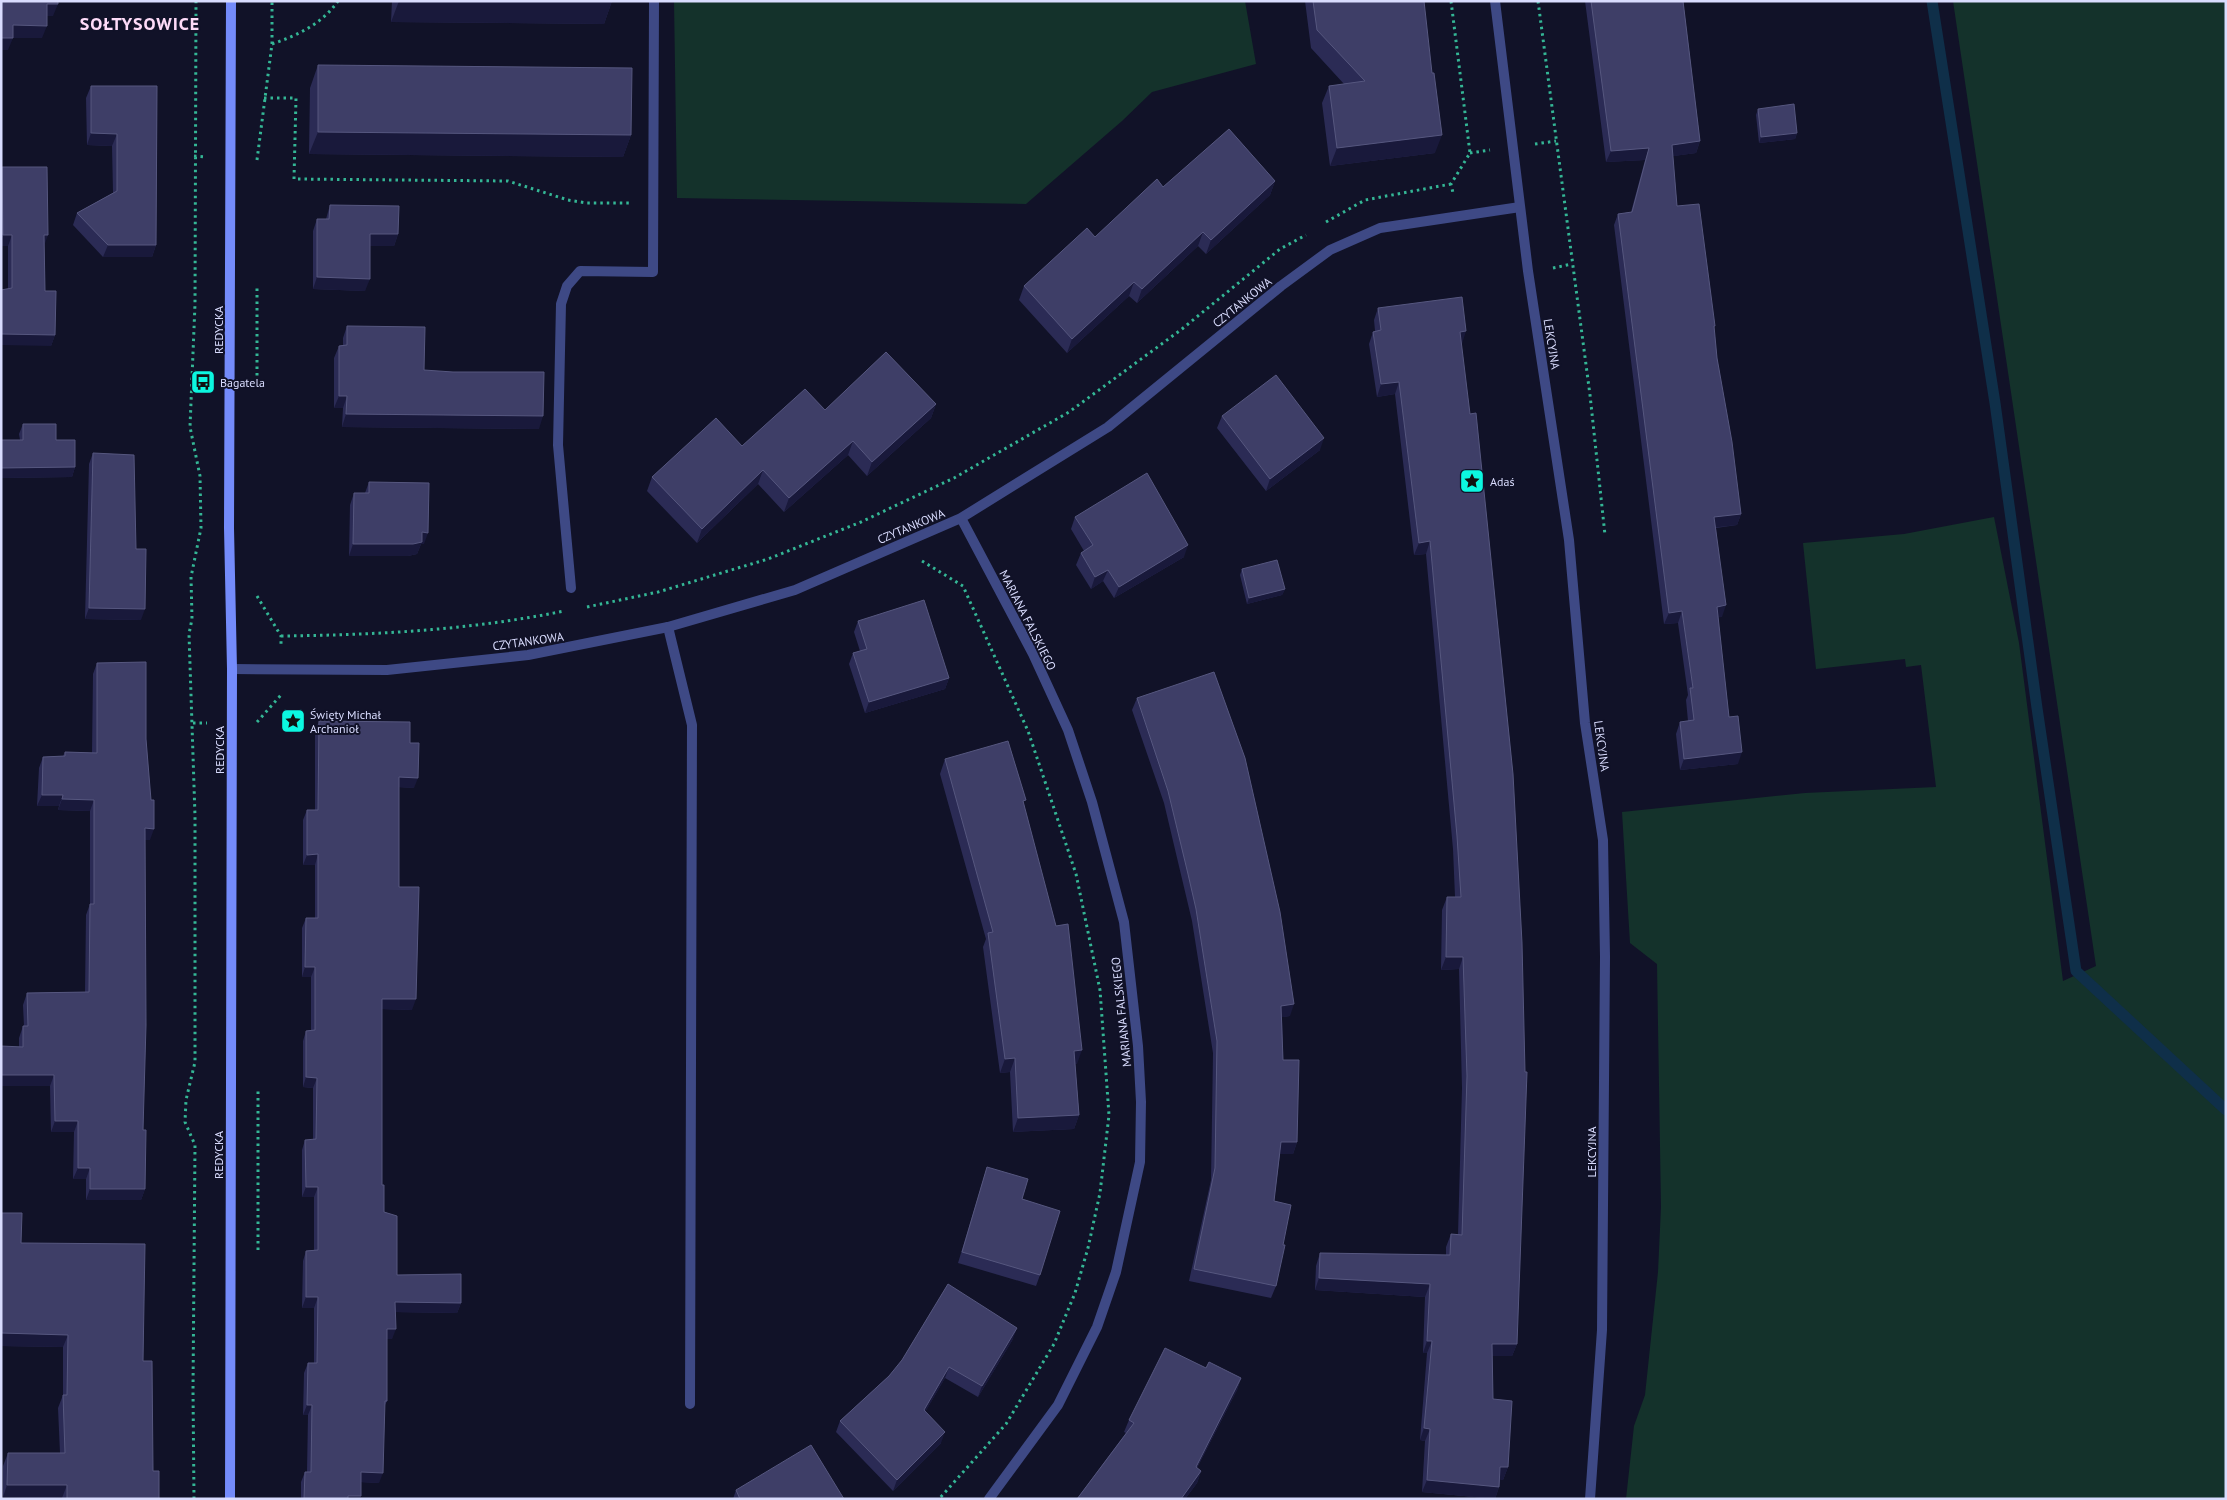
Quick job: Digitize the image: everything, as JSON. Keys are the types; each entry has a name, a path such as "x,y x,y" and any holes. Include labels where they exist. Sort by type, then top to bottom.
{"street":[{"name":"REDYCKA","path":"230,1499 232,670 229,528 231,1"},
{"path":"571,588 558,444 561,304 567,286 580,271 653,272 654,1"},
{"name":"LEKCYJNA","path":"1495,1 1520,207 1569,540 1585,723 1603,840 1605,966 1602,1330 1590,1499"},
{"name":"CZYTANKOWA","path":"232,670 387,670 528,655 668,627 795,590 961,518 1108,428 1330,250 1380,228 1520,207"},
{"name":"MARIANA FALSKIEGO","path":"961,518 1033,654 1068,730 1092,802 1124,922 1138,1046 1141,1102 1140,1162 1116,1272 1097,1327 1058,1405 989,1499"},
{"path":"668,627 692,725 690,1404"}],"path":[{"path":"194,1499 195,1145 185,1122 186,1100 195,1062 195,816 189,634 192,619 191,577 201,528 200,476 190,426 195,304 196,1"},
{"path":"257,166 272,44 272,1"},
{"path":"272,44 300,35 330,13 338,1"},
{"path":"1323,224 1365,200 1451,184 1470,152 1450,1"},
{"path":"1538,1 1590,396 1605,535"},
{"path":"264,98 296,98 294,179 508,181 568,200 587,203 631,203"},
{"path":"257,588 257,598 281,636 356,635 442,629 513,621 658,592 768,559 861,522 954,478 1069,412 1182,329 1280,249 1314,230"},
{"path":"256,390 257,280"},
{"path":"939,1499 1006,1424 1054,1344 1076,1293 1088,1248 1100,1193 1109,1115 1100,990 1076,874 1028,731 963,586"},
{"path":"571,588 574,609"},
{"path":"257,732 257,722 282,693"}],"green space":[{"path":"674,1 1245,1 1256,64 1152,92 1122,121 1026,204 677,198"},
{"path":"1953,1 2226,1 2226,1499 1626,1499 1634,1426 1645,1395 1658,1272 1661,1207 1657,964 1630,943 1622,812 1805,793 1936,787 1921,665 1906,667 1905,659 1816,669 1803,543 1904,534 1994,517 2019,643 2063,981 2096,966"}],"building":[{"path":"2,1 58,1 58,4 47,4 47,26 13,25 13,38 1,38"},
{"path":"1313,1 1424,1 1432,73 1434,73 1442,135 1337,148 1329,86 1365,81 1317,30"},
{"path":"1591,1 1683,1 1700,141 1672,145 1677,206 1699,204 1715,326 1717,358 1732,442 1741,514 1714,517 1726,605 1717,607 1729,717 1738,716 1742,752 1684,759 1680,722 1694,720 1690,688 1693,688 1682,611 1669,613 1618,214 1632,212 1649,148 1611,151"},
{"path":"318,65 632,68 631,135 318,132"},
{"path":"91,86 157,86 156,245 108,245 77,213 117,191 117,134 91,133"},
{"path":"1794,104 1797,133 1761,137 1758,109"},
{"path":"1229,129 1275,181 1211,240 1203,232 1142,289 1134,282 1072,339 1024,286 1087,228 1095,237 1157,179 1163,187"},
{"path":"2,167 47,167 48,235 44,235 45,291 56,291 55,335 1,334 1,290 12,288 12,235 3,235"},
{"path":"330,205 399,206 398,234 370,234 370,279 317,277 317,219 329,219"},
{"path":"1462,297 1466,331 1460,332 1470,414 1476,413 1513,774 1522,943 1525,1072 1527,1072 1517,1344 1492,1344 1493,1399 1512,1401 1508,1467 1500,1467 1499,1487 1427,1480 1430,1429 1424,1428 1432,1341 1427,1341 1430,1284 1319,1278 1320,1253 1450,1255 1451,1234 1462,1235 1467,1076 1463,957 1446,957 1447,897 1461,897 1430,541 1419,543 1399,382 1381,384 1373,332 1381,330 1378,308"},
{"path":"347,326 425,327 424,370 453,372 544,372 543,416 346,414 347,396 339,396 339,346 347,345"},
{"path":"886,352 936,404 872,462 853,441 789,498 763,470 702,529 652,477 716,418 742,446 805,389 825,410"},
{"path":"1276,375 1324,438 1270,479 1222,416"},
{"path":"23,424 56,424 56,440 75,440 75,467 1,468 1,440 23,440"},
{"path":"93,453 134,455 136,549 146,549 145,609 89,608"},
{"path":"1147,473 1188,545 1119,587 1108,570 1095,577 1081,553 1093,545 1075,517"},
{"path":"369,482 429,483 428,533 422,532 422,542 413,544 353,544 354,493 369,493"},
{"path":"1277,560 1285,589 1249,598 1242,569"},
{"path":"924,600 949,678 869,702 853,653 867,649 858,621"},
{"path":"146,662 146,739 151,800 154,800 154,829 145,828 146,1025 143,1130 146,1130 145,1189 90,1189 90,1168 78,1168 78,1121 55,1121 54,1075 1,1075 1,1046 23,1047 23,1026 28,1026 27,993 89,992 90,904 94,904 94,800 62,799 63,795 42,795 43,757 65,756 65,752 97,753 97,663"},
{"path":"1214,672 1245,758 1280,912 1294,1004 1281,1006 1283,1060 1299,1060 1297,1142 1281,1142 1274,1201 1291,1205 1276,1286 1194,1269 1215,1168 1217,1041 1196,909 1188,874 1168,791 1137,698"},
{"path":"319,721 410,722 410,743 419,743 418,778 399,777 399,887 419,887 416,999 382,999 382,1185 384,1185 384,1212 397,1216 397,1275 461,1274 461,1303 395,1302 396,1329 387,1329 387,1401 385,1401 383,1473 361,1472 361,1496 348,1496 348,1499 304,1499 305,1472 311,1472 312,1405 307,1405 308,1363 317,1363 318,1297 306,1297 306,1251 318,1250 318,1187 306,1187 305,1140 316,1139 317,1078 306,1077 306,1031 315,1030 315,967 305,967 306,918 318,918 318,854 307,855 307,810 318,810"},
{"path":"1008,741 1026,800 1023,801 1056,926 1068,924 1082,1050 1074,1051 1079,1115 1018,1118 1015,1058 1005,1059 988,933 993,932 945,759"},
{"path":"987,1167 1028,1179 1022,1199 1060,1211 1040,1275 962,1252"},
{"path":"1,1213 22,1213 21,1243 145,1244 143,1361 152,1361 153,1471 159,1471 159,1499 67,1499 67,1485 7,1485 8,1453 65,1453 63,1395 67,1395 68,1335 1,1333"},
{"path":"948,1284 1017,1328 982,1386 949,1367 924,1410 945,1432 897,1480 840,1421 889,1376 902,1360"},
{"path":"1165,1348 1206,1368 1209,1362 1241,1378 1196,1467 1201,1471 1181,1499 1077,1499 1134,1423 1129,1420"},
{"path":"811,1445 844,1499 740,1499 736,1490"}],"waterway":[{"path":"1932,1 1995,403 2076,971 2226,1110"}],"place":[{"name":"Bagatela","path":"203,382"},
{"name":"Adaś","path":"1472,481"},
{"name":"Święty Michał Archanioł","path":"293,721"}],"district":[{"name":"SOŁTYSOWICE","path":"140,23"}]}
